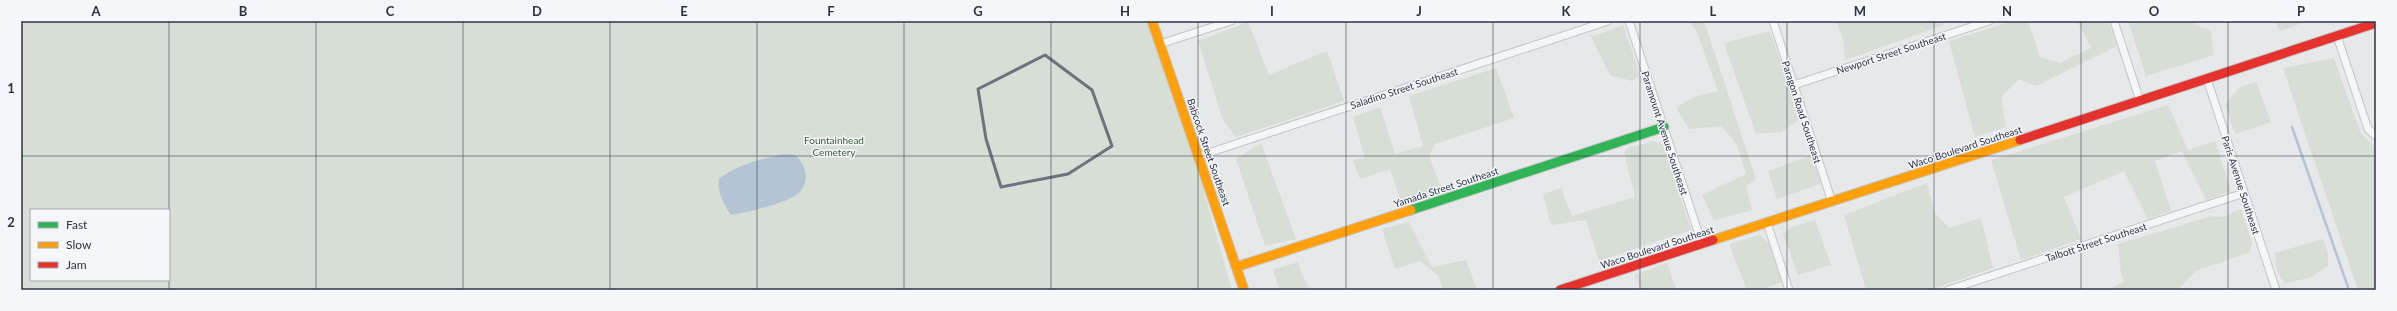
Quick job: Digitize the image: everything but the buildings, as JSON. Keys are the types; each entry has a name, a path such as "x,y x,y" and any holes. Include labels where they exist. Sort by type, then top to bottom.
{"street":[{"name":"Babcock Street Southeast","path":"1152,21 1244,290"},
{"path":"1160,44 1231,21"},
{"name":"Saladino Street Southeast","path":"1198,156 1608,21"},
{"name":"Paramount Avenue Southeast","path":"1629,21 1702,244"},
{"name":"Paragon Road Southeast","path":"1773,21 1832,202"},
{"name":"Newport Street Southeast","path":"1794,85 1989,21"},
{"path":"2114,21 2140,101"},
{"name":"Waco Boulevard Southeast","path":"1560,290 1767,224 2376,23"},
{"path":"2336,36 2368,129 2376,136"},
{"name":"Paris Avenue Southeast","path":"2207,79 2276,290"},
{"name":"Yamada Street Southeast","path":"1236,267 1664,127"},
{"name":"Talbott Street Southeast","path":"1948,290 2244,193"},
{"path":"1767,224 1789,290"}],"highlighted area":[{"path":"1045,55 1092,90 1112,146 1068,174 1001,187 986,139 978,89"}],"green space":[{"name":"Fountainhead Cemetery","path":"21,21 1147,21 1193,154 1232,290 21,290"},
{"path":"1689,21 1704,21 1756,179 1746,186 1752,210 1714,220 1702,195 1746,174 1737,145 1722,126 1689,129 1676,108 1693,97 1718,91 1697,32"},
{"path":"1836,21 1942,21 1944,25 1845,60 1843,39"},
{"path":"2013,21 2028,21 2040,57 2060,63 2091,48 2077,21 2108,21 2117,46 2036,86 2019,79 2001,97 2006,127 1975,137 1949,41"},
{"path":"2128,21 2193,21 2195,24 2211,31 2214,55 2146,76"},
{"path":"2275,21 2308,21 2280,31"},
{"path":"1248,22 1269,75 1327,51 1344,101 1236,137 1223,120 1198,41"},
{"path":"1623,25 1640,75 1632,81 1610,75 1591,37"},
{"path":"1770,31 1800,119 1781,132 1756,134 1724,43"},
{"path":"2334,58 2361,134 2376,148 2376,290 2358,290 2283,68"},
{"path":"1496,68 1514,118 1435,144 1429,156 1444,195 1404,210 1390,169 1360,179 1353,160 1365,158 1353,117 1380,107 1395,154 1423,146 1409,96"},
{"path":"2256,82 2271,122 2235,134 2225,104 2240,87"},
{"path":"2168,105 2188,150 2215,141 2231,191 2206,200 2182,151 2155,161 2171,211 2148,219 2124,171 2064,197 2081,239 2021,260 1991,160"},
{"path":"1654,141 1663,144 1691,230 1599,261 1586,220 1551,225 1543,194 1561,188 1572,216 1635,197 1624,153 1628,148"},
{"path":"1261,143 1296,239 1265,246 1236,159"},
{"path":"1812,155 1822,183 1777,199 1768,171"},
{"path":"1927,183 1935,213 1949,228 1981,218 1993,268 1930,290 1866,290 1844,215"},
{"path":"2241,209 2252,242 2250,252 2196,271 2178,290 2108,290 2124,282 2121,273 2118,244 2212,216 2223,217"},
{"path":"1815,220 1831,265 1798,275 1783,234 1792,227"},
{"path":"1409,222 1432,267 1466,260 1477,290 1443,290 1438,275 1420,261 1395,269 1382,229"},
{"path":"1760,235 1770,244 1782,282 1760,290 1747,290 1729,244"},
{"path":"2323,239 2328,254 2328,266 2309,278 2285,283 2280,277 2277,269 2275,253"},
{"path":"1298,262 1302,275 1311,290 1280,290 1273,270"},
{"path":"1667,263 1676,290 1641,290 1635,275"}],"water":[{"path":"786,154 795,155 805,169 805,181 801,191 783,202 731,215 720,193 719,179 742,166"}],"waterway":[{"path":"2292,127 2349,290"}],"traffic: fast":[{"path":"1411,210 1664,127"}],"traffic: slow":[{"path":"1152,21 1244,290"},
{"path":"1713,240 2020,140"},
{"path":"1236,267 1411,210"}],"traffic: jam":[{"path":"2020,140 2376,23"},
{"path":"1560,290 1713,240"}]}
